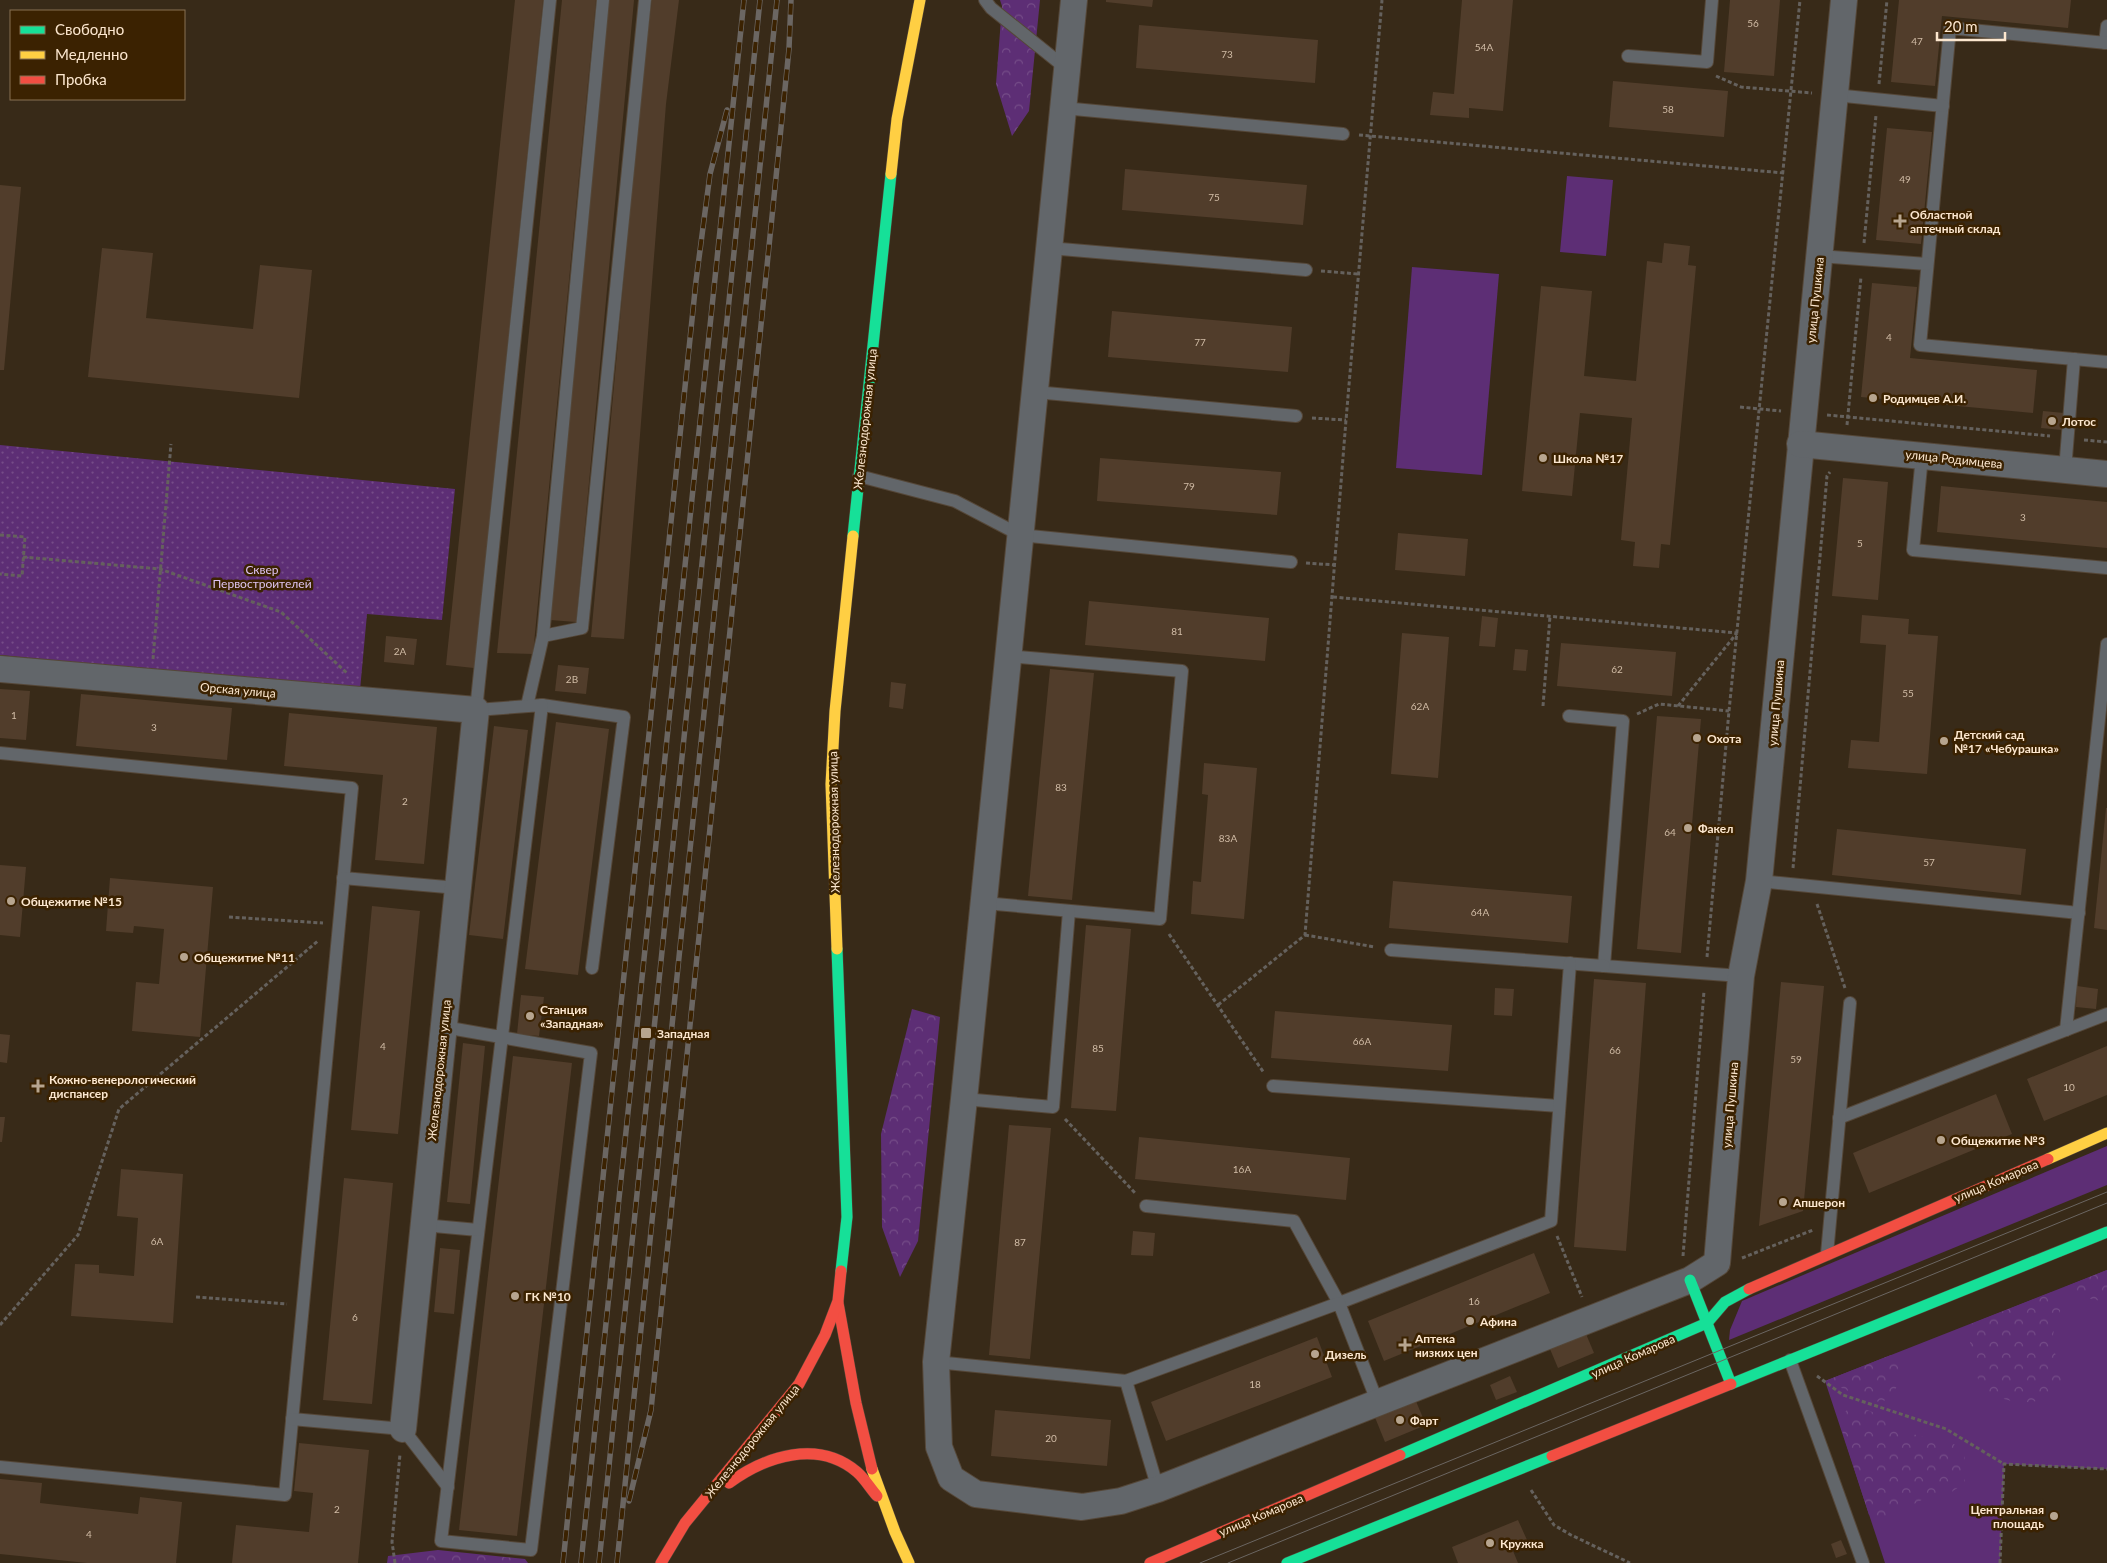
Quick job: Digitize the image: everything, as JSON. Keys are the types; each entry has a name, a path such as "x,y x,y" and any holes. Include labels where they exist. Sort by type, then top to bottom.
{"main road":[{"name":"Железнодорожная улица","path":"661,1563 685,1523 799,1384 825,1335 838,1300 847,1217 831,784 835,711 897,119 920,0"},
{"name":"улица Комарова","path":"1150,1563 1586,1377 1707,1323 1725,1302 1741,1292 2107,1133"},
{"path":"1287,1563 1301,1560 2107,1232"},
{"path":"1690,1280 1730,1384"},
{"path":"838,1300 862,1434 882,1501 906,1561"},
{"path":"685,1523 741,1472 769,1458 791,1453 817,1454 856,1471 882,1501"}],"street":[{"path":"1074,0 936,1362 939,1447 951,1478 976,1494 1082,1507 1121,1501 1158,1489 1377,1401 1690,1280 1717,1263"},
{"name":"улица Пушкина","path":"1717,1263 1741,976 1759,881 1844,0"},
{"name":"улица Родимцева","path":"1800,444 2107,474"},
{"name":"Орская улица","path":"0,669 476,710"},
{"name":"Железнодорожная улица","path":"403,1430 476,710"}],"lane":[{"path":"550,0 476,710 542,705 624,717 592,968"},
{"path":"527,706 543,636 603,0"},
{"path":"543,636 582,628 645,0"},
{"path":"984,0 990,8 1067,69"},
{"path":"1628,56 1707,62 1712,0"},
{"path":"2107,26 2106,43 1950,28 1920,345 2107,362"},
{"path":"1835,95 1942,106"},
{"path":"1063,108 1343,134"},
{"path":"1049,248 1306,270"},
{"path":"1819,256 1928,264"},
{"path":"2065,470 2074,359"},
{"path":"1035,392 1296,416"},
{"path":"1922,456 1913,550 2107,568"},
{"path":"859,476 955,501 1020,535 1291,562"},
{"path":"2066,1030 2107,644"},
{"path":"984,903 1160,919 1182,672 1008,656"},
{"path":"444,1027 501,1038 590,1053 531,1550 441,1540 501,1038 542,705"},
{"path":"1570,716 1623,721 1604,966"},
{"path":"0,752 352,788 285,1495 0,1467"},
{"path":"343,878 458,888"},
{"path":"1759,881 2079,913"},
{"path":"964,1098 1053,1106 1069,911"},
{"path":"1391,950 1741,976"},
{"path":"936,1362 1126,1381 1339,1304 1551,1221 1570,964"},
{"path":"1827,1254 1850,1003"},
{"path":"1840,1118 2107,1014"},
{"path":"1273,1086 1559,1106"},
{"path":"1146,1206 1294,1221 1339,1304 1377,1401"},
{"path":"423,1225 478,1230"},
{"path":"1790,1360 1863,1563"},
{"path":"1126,1381 1158,1489"},
{"path":"292,1419 403,1430 448,1487"}],"path":[{"path":"1218,1005 1305,935 1382,0"},
{"path":"1800,0 1729,711 1682,1262 1717,1263 1747,1257 1830,1224"},
{"path":"1791,884 1826,476 1845,448 1887,0"},
{"path":"1707,62 1715,75 1741,87 1835,95"},
{"path":"1370,136 1784,174"},
{"path":"1306,270 1358,274"},
{"path":"1740,407 2107,442"},
{"path":"1296,416 1346,420"},
{"path":"151,682 171,444"},
{"path":"0,535 25,538 22,576 0,574"},
{"path":"23,557 160,569 281,612 346,671 357,700"},
{"path":"1291,562 1335,565"},
{"path":"1333,597 1737,633"},
{"path":"1543,706 1550,616"},
{"path":"1677,706 1737,633"},
{"path":"1623,721 1659,704 1729,711"},
{"path":"1811,886 1850,1003"},
{"path":"229,918 339,924"},
{"path":"1160,919 1273,1086"},
{"path":"0,1325 78,1234 119,1109 339,924"},
{"path":"1305,935 1391,950"},
{"path":"1053,1106 1146,1206"},
{"path":"1551,1221 1584,1301"},
{"path":"196,1297 303,1305"},
{"path":"1814,1374 1843,1395 1946,1429 2004,1464 2107,1469"},
{"path":"395,1563 392,1542 403,1430"},
{"path":"2000,1563 2004,1464"},
{"path":"1530,1489 1554,1525 1628,1563"}],"green space":[{"path":"1000,0 1040,0 1029,111 1012,136 996,84 1002,6"},
{"path":"1567,176 1613,180 1606,256 1560,252"},
{"path":"1412,267 1499,274 1482,475 1396,468"},
{"name":"Сквер Первостроителей","path":"0,445 455,489 442,620 367,614 360,690 0,655"},
{"path":"912,1009 940,1017 918,1241 900,1277 882,1227 881,1134"},
{"path":"2107,1146 2107,1185 1729,1340 1730,1330 1742,1301"},
{"path":"2107,1270 2107,1469 2004,1464 2000,1563 1885,1563 1825,1381"},
{"path":"2107,1270 2107,1302 2080,1297 2065,1287"},
{"path":"2052,1292 2061,1309 2053,1336 2053,1343 2063,1377 2057,1388 2048,1397 2029,1402 2009,1400 1991,1393 1979,1381 1975,1373 1970,1349 1971,1324"},
{"path":"1891,1355 1900,1361 1900,1380 1893,1392 1883,1402 1872,1401 1825,1381"},
{"path":"1860,1407 1877,1414 1898,1430 1927,1438 1948,1440 1965,1452 1965,1483 1950,1493 1931,1495 1890,1517 1869,1515 1838,1418 1847,1410"},
{"path":"438,1550 525,1559 528,1563 387,1563 388,1556"}],"building":[{"path":"515,0 543,0 474,668 446,665"},
{"path":"562,0 596,0 533,654 497,653"},
{"path":"608,0 634,0 576,622 550,620"},
{"path":"652,0 679,0 666,104 624,639 591,637 640,101"},
{"path":"1106,0 1153,0 1152,7 1106,2"},
{"path":"1462,0 1513,0 1503,111 1469,108 1469,118 1430,115 1433,92 1454,94"},
{"path":"1730,0 1780,0 1774,76 1724,72"},
{"path":"1899,0 2071,0 2068,28 1942,16 1935,86 1891,82"},
{"path":"1139,25 1318,40 1315,83 1136,68"},
{"path":"1613,81 1728,91 1724,137 1609,127"},
{"path":"1887,128 1932,132 1921,244 1876,240"},
{"path":"1125,169 1307,185 1303,225 1122,210"},
{"path":"0,185 21,187 4,370 0,370"},
{"path":"1664,243 1690,246 1688,265 1696,266 1670,545 1661,544 1659,568 1633,566 1635,542 1621,540 1632,418 1580,413 1572,496 1522,491 1541,286 1592,291 1584,376 1636,381 1647,261 1662,263"},
{"path":"102,248 153,253 146,318 253,329 260,265 312,270 299,398 88,377"},
{"path":"1872,283 1917,287 1910,358 2037,370 2033,413 1861,397"},
{"path":"1112,311 1292,327 1288,372 1108,357"},
{"name":"Лотос","path":"2043,411 2064,413 2062,430 2041,428"},
{"path":"1100,458 1281,472 1277,515 1097,501"},
{"path":"1843,478 1888,482 1878,600 1832,596"},
{"path":"1941,486 2107,502 2107,548 1937,532"},
{"path":"1398,533 1468,539 1465,576 1395,570"},
{"path":"1089,601 1269,618 1265,661 1085,645"},
{"path":"1862,615 1909,619 1908,634 1938,636 1927,774 1848,768 1851,740 1879,742 1886,645 1860,643"},
{"path":"1482,616 1498,618 1495,647 1479,646"},
{"path":"1402,633 1449,637 1438,778 1391,774"},
{"path":"386,636 417,639 414,665 384,662"},
{"path":"1561,643 1676,652 1672,696 1557,686"},
{"path":"1515,649 1528,650 1526,671 1513,670"},
{"path":"558,665 589,668 586,694 555,691"},
{"path":"1050,669 1094,673 1072,900 1028,896"},
{"path":"891,682 906,684 903,709 889,707"},
{"path":"0,689 30,691 26,740 0,738"},
{"path":"81,694 232,708 227,760 76,746"},
{"path":"289,713 437,727 424,864 375,860 383,775 284,766"},
{"path":"1657,716 1701,719 1681,953 1637,949"},
{"path":"556,722 609,729 578,975 525,969"},
{"path":"494,726 528,730 503,939 469,935"},
{"path":"1204,763 1257,768 1244,919 1191,914 1193,881 1201,882 1208,795 1202,794"},
{"path":"2107,808 2107,930 2094,928"},
{"path":"1837,829 2026,849 2021,895 1832,875"},
{"name":"Общежитие №15","path":"0,865 26,867 20,937 0,935"},
{"name":"Общежитие №11","path":"110,878 213,887 200,1037 132,1031 136,982 159,984 164,929 134,926 133,933 106,931"},
{"path":"1393,881 1572,896 1568,943 1389,928"},
{"path":"372,906 420,911 398,1134 351,1130"},
{"path":"1086,925 1131,929 1116,1111 1071,1108"},
{"path":"1594,979 1646,983 1626,1251 1574,1247"},
{"path":"1781,982 1824,986 1803,1211 1759,1226"},
{"path":"2077,986 2098,989 2096,1009 2076,1007"},
{"path":"1495,988 1514,989 1512,1016 1494,1015"},
{"name":"Станция «Западная»","path":"521,995 544,997 539,1036 517,1034"},
{"path":"1275,1011 1452,1025 1448,1071 1271,1058"},
{"path":"0,1034 10,1035 7,1063 0,1062"},
{"path":"463,1043 485,1046 470,1204 447,1202"},
{"path":"2107,1046 2107,1095 2044,1121 2027,1079"},
{"name":"ГК №10","path":"513,1056 572,1063 517,1536 459,1530"},
{"name":"Общежитие №3","path":"1996,1094 2012,1134 1869,1193 1853,1153"},
{"path":"0,1117 5,1117 2,1142 0,1142"},
{"path":"1009,1125 1051,1128 1030,1359 989,1355"},
{"path":"1139,1137 1350,1158 1346,1200 1135,1179"},
{"path":"121,1169 183,1174 173,1323 71,1316 75,1264 99,1265 99,1273 134,1276 138,1218 117,1216"},
{"path":"344,1178 393,1183 372,1404 323,1400"},
{"path":"1133,1231 1155,1233 1153,1256 1131,1255"},
{"path":"440,1248 460,1250 454,1314 434,1312"},
{"path":"1534,1253 1550,1293 1384,1361 1368,1321"},
{"path":"1586,1334 1594,1353 1558,1368 1550,1349"},
{"path":"1317,1337 1332,1377 1166,1441 1151,1402"},
{"path":"1510,1376 1517,1392 1496,1400 1490,1385"},
{"name":"Фарт","path":"1415,1399 1426,1425 1385,1442 1374,1415"},
{"path":"995,1410 1111,1420 1107,1466 991,1456"},
{"path":"299,1443 369,1450 358,1563 232,1563 236,1525 309,1532 313,1493 294,1491"},
{"path":"0,1479 42,1483 40,1503 138,1514 140,1497 182,1502 176,1563 87,1563 0,1554"},
{"name":"Кружка","path":"1518,1520 1527,1540 1511,1546 1518,1563 1458,1563 1452,1547"},
{"path":"1841,1540 1847,1554 1836,1558 1831,1544"}],"tram line":[{"path":"1200,1563 2107,1192"},
{"path":"1228,1563 2107,1203"}],"railway":[{"path":"581,1563 744,0"},
{"path":"599,1563 760,0"},
{"path":"617,1563 777,0"},
{"path":"629,1501 651,1410 789,49 791,0"},
{"path":"563,1563 696,281 710,174 727,110"}],"traffic: fast":[{"path":"853,536 891,174"},
{"path":"837,949 847,1217 841,1271"},
{"path":"1731,1384 2107,1232"},
{"path":"1690,1280 1731,1384"},
{"path":"1400,1455 1707,1323 1725,1302 1749,1289"},
{"path":"1287,1563 1552,1456"}],"traffic: slow":[{"path":"891,174 897,119 920,0"},
{"path":"837,949 831,784 835,711 853,536"},
{"path":"2048,1159 2107,1133"},
{"path":"872,1469 895,1532 909,1563"}],"traffic: jam":[{"path":"1749,1289 2048,1159"},
{"path":"661,1563 685,1523 799,1384 825,1335 838,1301 841,1271"},
{"path":"838,1303 856,1403 872,1469"},
{"path":"1552,1456 1731,1384"},
{"path":"729,1483 759,1465 775,1459 809,1454 826,1456 842,1462 857,1472 877,1496"},
{"path":"1150,1563 1400,1455"}],"place":[{"name":"Областной аптечный склад","path":"1900,221"},
{"name":"Родимцев А.И.","path":"1873,398"},
{"name":"Лотос","path":"2052,421"},
{"name":"Школа №17","path":"1543,458"},
{"name":"Охота","path":"1697,738"},
{"name":"Детский сад №17 «Чебурашка»","path":"1944,741"},
{"name":"Факел","path":"1688,828"},
{"name":"Общежитие №15","path":"11,901"},
{"name":"Общежитие №11","path":"184,957"},
{"name":"Станция «Западная»","path":"530,1016"},
{"name":"Западная","path":"646,1033"},
{"name":"Кожно-венерологический диспансер","path":"38,1086"},
{"name":"Общежитие №3","path":"1941,1140"},
{"name":"Апшерон","path":"1783,1202"},
{"name":"ГК №10","path":"515,1296"},
{"name":"Афина","path":"1470,1321"},
{"name":"Аптека низких цен","path":"1405,1345"},
{"name":"Дизель","path":"1315,1354"},
{"name":"Фарт","path":"1400,1420"},
{"name":"Центральная площадь","path":"2054,1516"},
{"name":"Кружка","path":"1490,1543"}]}
